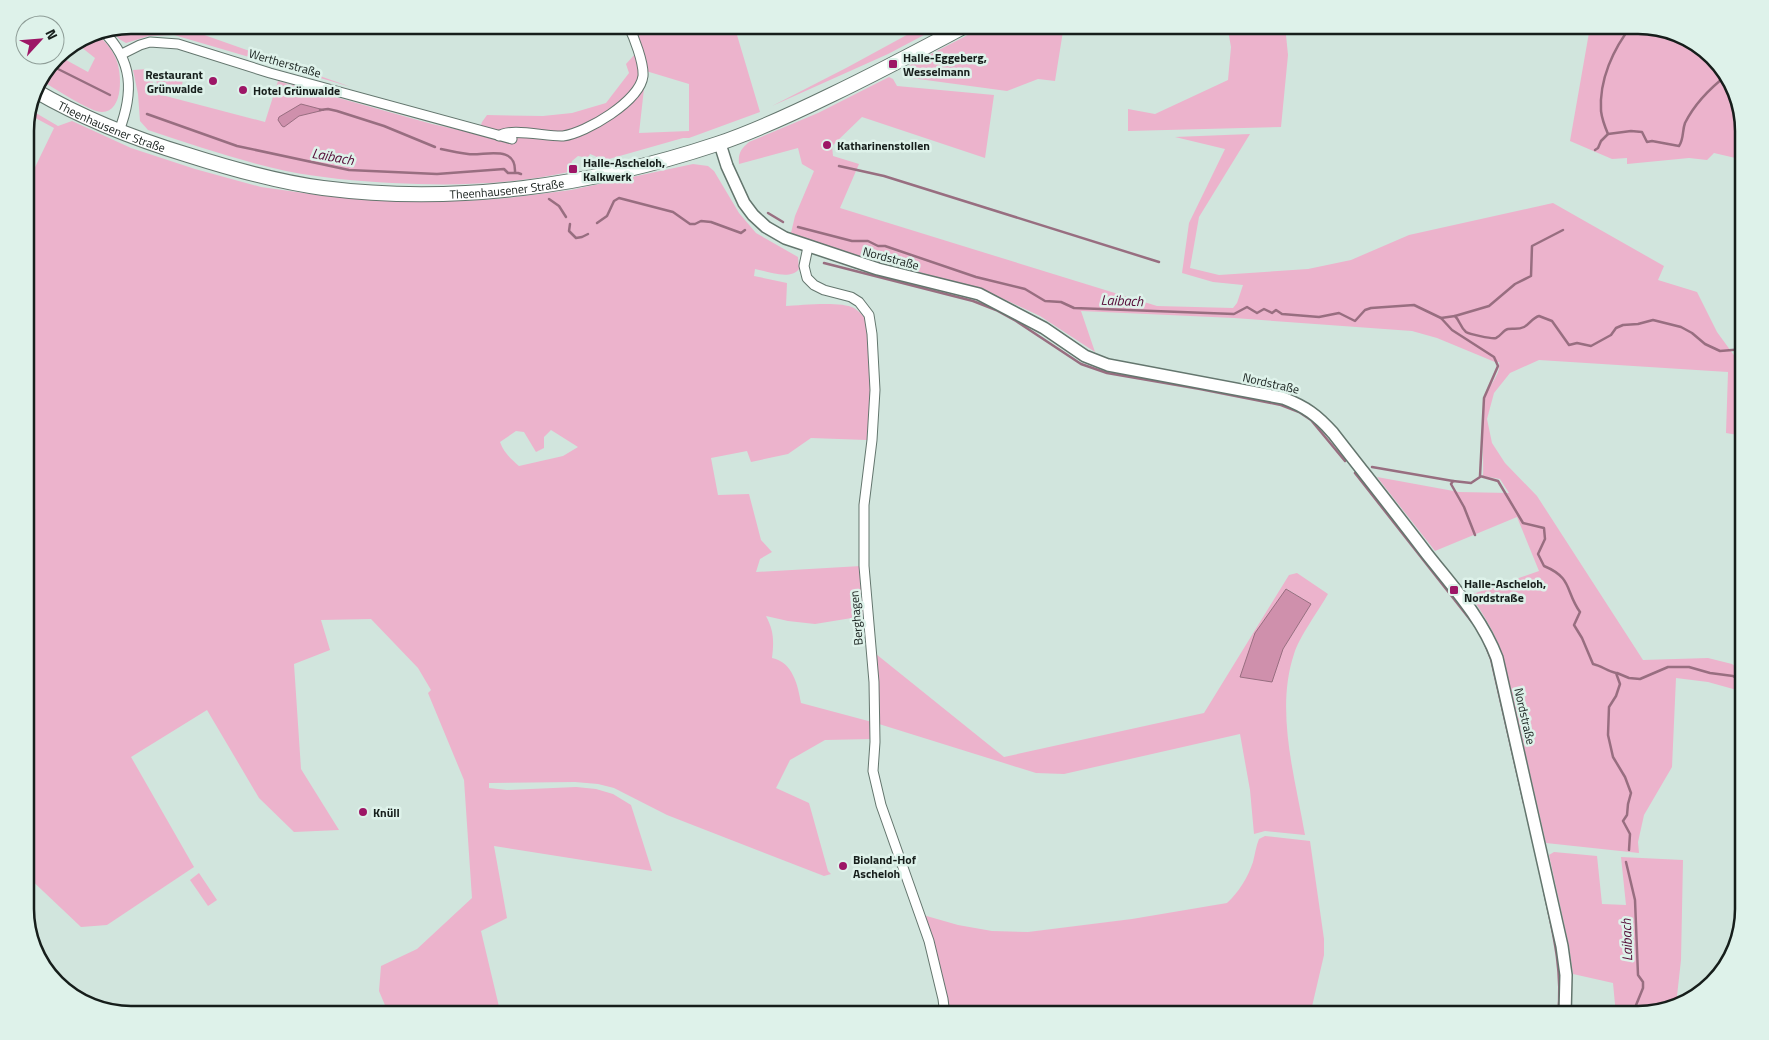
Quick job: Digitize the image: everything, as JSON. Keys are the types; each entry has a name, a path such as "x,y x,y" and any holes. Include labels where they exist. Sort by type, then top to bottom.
{"main road":[{"name":"Theenhausener Straße","path":"41,93 119,131 160,146 275,179 323,188 396,194 507,191 596,178 650,165 720,144 813,104 950,34"}],"street":[{"name":"Wertherstraße","path":"499,136 507,132 554,136 573,134 594,125 622,106 640,86 643,77 643,69 631,34"},
{"path":"109,37 122,54 129,79 129,92 124,119 119,131"},
{"name":"Wertherstraße","path":"122,54 150,42 178,44 270,72 512,139"},
{"name":"Nordstraße","path":"720,144 727,166 744,204 766,227 785,238 878,269 979,294 1036,324 1085,356 1108,365 1283,398 1302,405 1316,414 1333,433 1479,620 1490,639 1499,667 1562,946 1566,975 1565,1006"},
{"name":"Berghagen","path":"808,247 804,266 807,278 814,285 824,290 860,302 869,315 876,390 864,505 864,566 874,682 873,770 881,805 929,941 944,1006"}],"shaded area":[{"path":"201,34 351,87 174,35 149,36 126,43 116,35"},
{"path":"632,34 737,34 760,112 689,138 683,138 602,161 590,154 588,158 578,156 572,161 569,172 525,180 481,184 379,182 326,177 268,167 148,130 140,121 138,94 133,70 147,69 158,94 265,122 278,81 432,124 478,134 482,122 487,115 543,116 572,113 606,103 629,73 626,64 636,53","holes":["646,71 689,84 689,131 639,133"]},
{"path":"908,34 926,34 888,54 772,106"},
{"path":"970,34 1063,34 1055,81 1038,79 1007,91 911,78 903,72 904,68"},
{"path":"1229,34 1286,34 1288,55 1281,127 1128,131 1128,109 1155,114 1228,80 1231,47"},
{"path":"1589,34 1651,35 1675,41 1687,47 1707,62 1719,77 1730,100 1733,112 1735,158 1714,153 1707,160 1689,158 1627,164 1627,158 1612,159 1570,141"},
{"path":"101,39 116,59 120,81 118,99 109,110 96,111 46,84 60,65 65,65 65,59 88,72 95,58 81,47"},
{"path":"153,72 175,72 176,79 183,80 181,89 172,92 159,89"},
{"path":"889,77 893,79 897,86 994,95 985,158 862,117 832,146 833,156 859,164 840,208 1157,306 1233,308 1237,303 1243,285 1213,282 1182,273 1189,223 1225,149 1175,137 1250,134 1199,217 1190,268 1219,275 1308,269 1351,260 1409,235 1553,203 1664,266 1658,280 1697,292 1717,332 1735,357 1735,434 1726,433 1728,372 1539,360 1510,373 1494,393 1487,419 1492,443 1505,463 1537,496 1643,660 1708,658 1735,666 1735,690 1708,682 1676,678 1672,767 1644,815 1638,842 1639,853 1546,843 1503,656 1489,624 1470,595 1539,571 1517,517 1435,551 1377,477 1459,492 1509,493 1500,479 1483,476 1482,426 1485,398 1497,375 1499,362 1437,338 1412,331 1234,318 1081,311 1095,352 1040,316 980,288 857,256 791,233 795,216 814,171 802,164 798,148 739,164 739,157 742,149 749,142 818,113"},
{"path":"301,104 324,110 299,116 284,127 282,126 278,120 279,117"},
{"path":"36,113 58,126 72,121 131,148 195,169 261,187 325,196 400,201 464,201 508,198 571,190 693,164 708,166 714,171 739,213 756,233 798,257 799,269 795,273 784,275 755,269 754,276 787,283 786,306 831,304 848,306 854,308 863,316 867,325 871,356 871,375 867,440 811,438 788,454 751,462 747,451 711,458 718,495 749,494 761,540 772,552 760,559 756,572 861,566 864,616 815,624 766,616 773,636 772,658 785,664 790,670 796,682 801,703 872,722 871,739 825,740 790,760 776,788 809,803 828,871 831,874 824,876 667,815 614,788 598,784 575,782 489,783 489,788 507,790 576,787 596,789 613,794 631,805 652,871 494,846 507,918 481,931 499,1006 385,1006 379,991 381,966 417,949 472,898 464,780 428,693 431,690 418,668 371,619 321,620 330,650 294,664 301,769 339,830 294,832 259,798 207,710 131,757 194,867 107,925 81,927 34,883 34,169 54,128 35,118","holes":["551,430 578,447 563,456 519,466 506,453 500,442 516,431 524,432 536,452 544,448 544,437"]},
{"path":"1297,573 1328,594 1294,654 1286,698 1286,721 1292,767 1305,835 1265,831 1254,834 1250,790 1240,734 1064,774 1036,773 879,724 876,654 1004,757 1204,713 1289,575","holes":["1287,589 1311,604 1283,649"]},
{"path":"1286,589 1311,604 1283,649 1272,682 1240,677 1255,633"},
{"path":"1265,836 1310,841 1324,939 1324,955 1312,1006 946,1006 923,915 958,925 992,931 1028,932 1132,919 1227,903 1246,879 1259,839"},
{"path":"1554,852 1597,856 1602,904 1626,905 1621,857 1683,860 1681,960 1677,998 1651,1005 1615,1006 1613,983 1573,974 1569,946 1549,855"},
{"path":"199,873 217,900 208,906 190,880"}],"waterway":[{"path":"1608,134 1601,111 1602,88 1613,55 1625,34"},
{"name":"Laibach","path":"57,68 110,95"},
{"name":"Laibach","path":"1595,150 1608,134 1631,131 1642,132 1647,142 1652,141 1679,146 1682,141 1685,123 1693,109 1708,91 1721,80"},
{"path":"320,110 337,111 384,126 435,147"},
{"name":"Laibach","path":"147,114 237,146 349,170 437,174 504,169 508,173 521,174"},
{"path":"441,149 468,154 498,153 505,155 514,163 515,172"},
{"path":"839,166 884,176 1159,262"},
{"name":"Laibach","path":"597,223 607,216 614,201 619,198 673,212 690,224 701,221 711,222 741,233 745,230"},
{"name":"Laibach","path":"549,199 559,206 566,217"},
{"name":"Laibach","path":"768,213 783,222"},
{"name":"Laibach","path":"570,224 569,231 576,238 588,234"},
{"name":"Laibach","path":"798,227 852,241 868,241 878,246 885,246 976,277 1025,289 1045,301 1061,302 1074,308 1234,314 1247,307 1257,313 1264,309 1272,313 1276,310 1282,314 1319,317 1339,313 1355,321 1365,310 1371,308 1414,305 1441,318 1452,330 1494,357 1498,366 1484,398 1480,476 1498,481 1523,523 1544,528 1545,539 1538,554 1544,566 1560,575 1564,580 1580,612 1574,625 1593,664 1616,673 1620,684 1616,696 1609,707 1608,735 1613,757 1625,777 1631,793 1627,815 1623,821 1630,834 1629,850"},
{"name":"Laibach","path":"1455,316 1489,306 1515,284 1531,276 1532,246 1563,230"},
{"path":"824,263 973,301 996,310 1016,321 1081,364 1107,373 1281,405 1299,412 1311,420 1345,461"},
{"name":"Laibach","path":"1441,318 1455,316 1466,332 1496,338 1506,330 1524,327 1539,316 1552,321 1569,345 1577,343 1591,346 1611,335 1616,328 1623,325 1653,320 1681,327 1705,344 1720,351 1735,350"},
{"path":"1372,467 1453,481"},
{"path":"1355,473 1472,622"},
{"name":"Laibach","path":"1475,535 1464,507 1451,484 1453,481 1471,483 1480,477"},
{"path":"1485,644 1491,659 1524,803"},
{"name":"Laibach","path":"1617,673 1629,678 1640,679 1668,667 1689,667 1735,677"},
{"name":"Laibach","path":"1626,862 1635,900 1638,975 1643,982 1643,988 1636,1006"},
{"path":"1544,891 1554,937 1558,968 1559,1006"}],"place":[{"name":"Halle-Eggeberg, Wesselmann","path":"893,64"},
{"name":"Restaurant Grünwalde","path":"213,81"},
{"name":"Hotel Grünwalde","path":"243,90"},
{"name":"Katharinenstollen","path":"827,145"},
{"name":"Halle-Ascheloh, Kalkwerk","path":"573,169"},
{"name":"Halle-Ascheloh, Nordstraße","path":"1454,590"},
{"name":"Knüll","path":"363,812"},
{"name":"Bioland-Hof Ascheloh","path":"843,866"}]}
